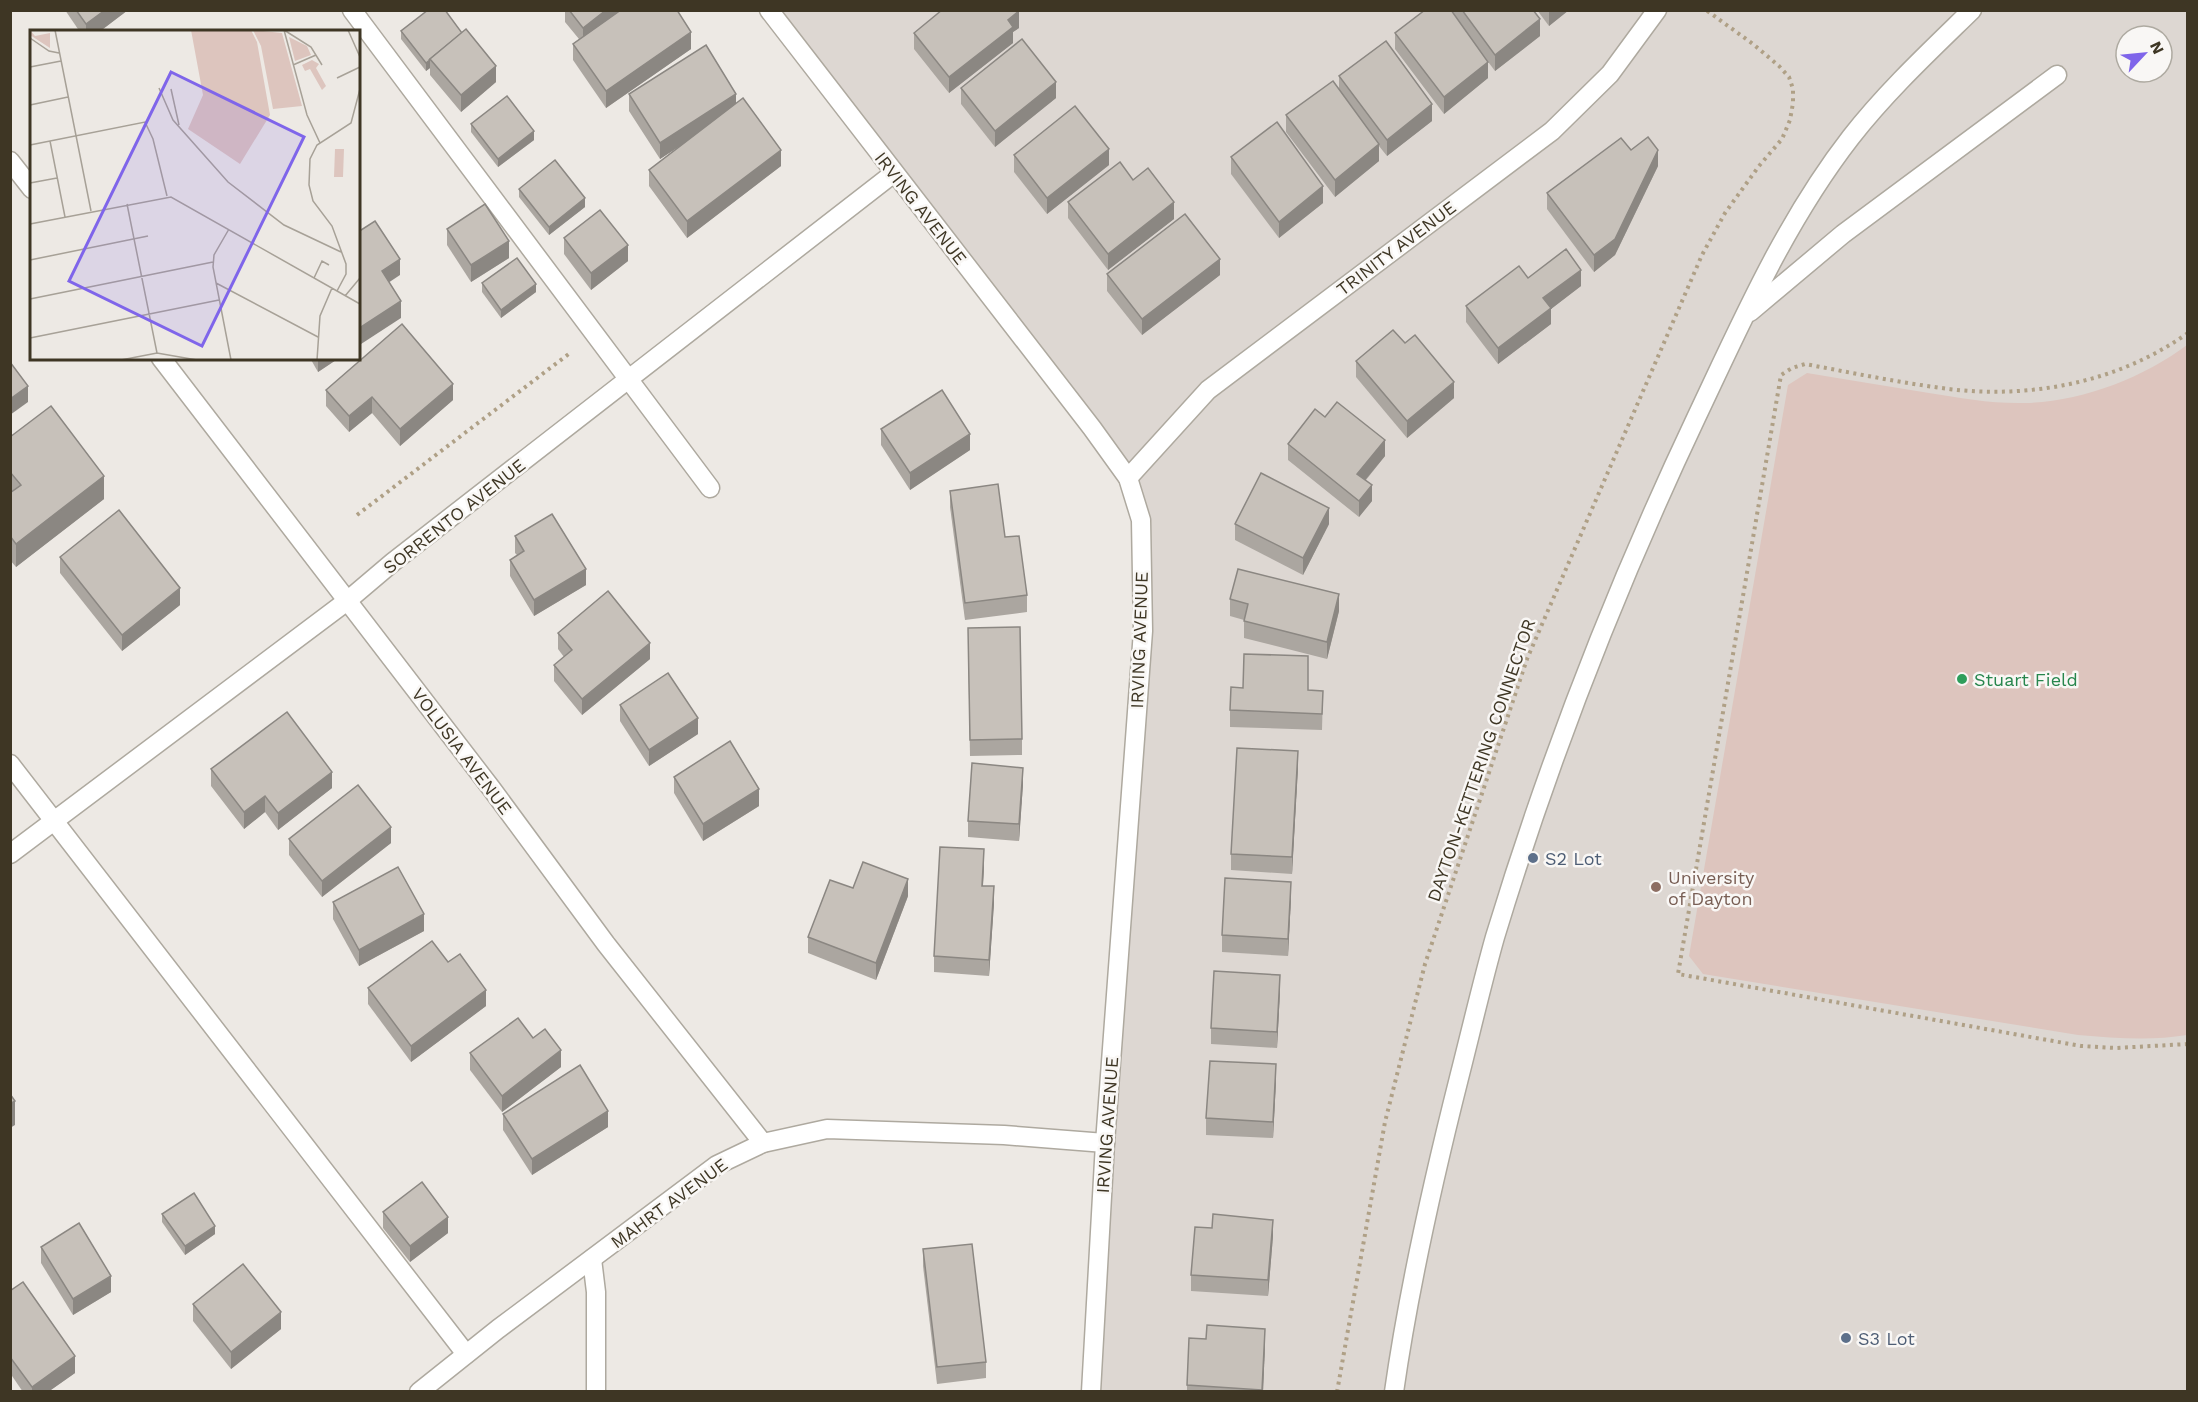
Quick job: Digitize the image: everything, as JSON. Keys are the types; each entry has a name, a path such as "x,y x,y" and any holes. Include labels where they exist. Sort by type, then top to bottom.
{"street":[{"path":"352,10 710,488"},
{"name":"IRVING AVENUE","path":"769,10 1092,428 1128,478 1141,520 1143,630 1105,1143 1091,1392"},
{"name":"TRINITY AVENUE","path":"1128,478 1208,390 1552,131 1610,74 1658,10"},
{"path":"1394,1392 1433,1180 1495,940 1547,775 1615,600 1679,453 1744,317 1795,220 1850,138 1900,80 1972,10"},
{"path":"1744,317 1843,234 2057,75"},
{"path":"10,161 30,186"},
{"name":"SORRENTO AVENUE","path":"10,854 347,601 393,562 894,173"},
{"name":"VOLUSIA AVENUE","path":"163,360 490,788 606,944 763,1143"},
{"path":"10,764 466,1354"},
{"name":"MAHRT AVENUE","path":"419,1392 717,1165 763,1143 827,1129 1004,1135 1105,1143"},
{"path":"592,1259 596,1292 596,1392"}],"path":[{"name":"DAYTON-KETTERING CONNECTOR","path":"1337,1392 1385,1122 1425,964 1527,659 1702,255 1725,213 1782,139 1790,120 1793,103 1789,77 1753,44 1706,10"},
{"path":"2187,333 2167,348 2108,374 2068,385 2034,390 1950,389 1805,364 1780,375 1678,974 2081,1046 2116,1048 2187,1044"},
{"path":"357,515 595,335"}],"shaded area":[{"name":"University of Dayton","path":"770,11 2187,11 2187,1391 1091,1391 1143,631 1128,478"},
{"name":"Stuart Field","path":"2187,345 2187,1035 2119,1038 2078,1035 1703,974 1689,956 1788,385 1807,373 1977,400 2013,403 2046,402 2089,393 2131,378"}],"building":[{"path":"76,10 105,10 86,24"},
{"path":"428,10 445,10 462,33 426,63 401,31"},
{"path":"569,10 606,10 583,28"},
{"path":"621,10 677,10 691,32 606,91 573,44"},
{"path":"942,10 1019,11 1008,20 1013,27 949,77 914,33"},
{"path":"1425,10 1451,10 1488,62 1444,97 1395,33"},
{"path":"1462,10 1533,10 1540,19 1495,55"},
{"path":"466,29 496,66 461,95 430,59"},
{"path":"1022,39 1056,82 995,131 961,88"},
{"path":"1386,41 1432,104 1387,140 1339,76"},
{"path":"706,45 736,94 660,143 629,94"},
{"path":"1333,81 1379,144 1335,180 1286,115"},
{"path":"507,96 534,131 498,159 471,124"},
{"path":"743,98 781,150 687,221 649,170"},
{"path":"1075,106 1109,149 1047,198 1014,155"},
{"path":"1277,122 1323,186 1279,222 1231,157"},
{"path":"1648,137 1658,150 1615,239 1594,255 1547,193 1621,138 1631,150"},
{"path":"555,160 585,198 549,227 519,189"},
{"path":"1120,162 1133,180 1148,168 1174,202 1108,254 1068,202"},
{"path":"485,204 509,241 471,265 447,229"},
{"path":"600,210 628,245 591,273 564,238"},
{"path":"1185,214 1220,259 1142,319 1107,274"},
{"path":"375,221 400,259 382,271 401,301 360,328 360,231"},
{"path":"1566,249 1581,270 1543,298 1551,308 1498,348 1466,306 1519,266 1528,278"},
{"path":"517,258 536,284 501,310 482,283"},
{"path":"402,324 453,384 400,429 372,397 349,416 326,390"},
{"path":"1393,330 1405,343 1415,335 1454,382 1407,421 1356,361"},
{"path":"10,362 28,386 10,399"},
{"path":"942,390 970,434 910,473 881,429"},
{"path":"1337,402 1385,440 1357,474 1372,485 1359,501 1288,444 1315,409 1325,417"},
{"path":"51,406 104,476 16,544 10,536 10,493 21,485 10,472 10,437"},
{"path":"1261,473 1329,508 1303,558 1235,524"},
{"path":"998,484 1005,537 1019,536 1027,595 965,603 950,491"},
{"path":"119,510 180,588 122,635 60,557"},
{"path":"552,514 586,569 534,600 510,560 524,551 515,536"},
{"path":"1238,569 1339,594 1327,642 1244,621 1248,604 1230,599"},
{"path":"608,591 650,643 582,699 554,665 572,650 558,633"},
{"path":"1020,627 1022,739 970,740 968,628"},
{"path":"1244,654 1308,656 1308,690 1323,691 1322,714 1230,710 1231,687 1243,688"},
{"path":"668,673 698,718 649,750 620,705"},
{"path":"287,712 332,772 278,813 265,796 244,812 211,769"},
{"path":"730,741 759,789 703,824 674,777"},
{"path":"1237,748 1298,751 1292,857 1231,854"},
{"path":"972,763 1023,768 1019,824 968,821"},
{"path":"358,785 391,827 322,881 289,839"},
{"path":"940,847 984,849 982,886 994,886 989,960 934,956"},
{"path":"863,862 908,879 876,963 808,937 830,880 853,888"},
{"path":"398,867 424,914 359,950 333,902"},
{"path":"1225,878 1291,882 1288,939 1222,935"},
{"path":"432,941 448,962 460,954 486,990 411,1046 368,988"},
{"path":"1214,971 1280,975 1277,1032 1211,1028"},
{"path":"518,1018 533,1038 545,1029 561,1050 502,1096 470,1053"},
{"path":"1210,1061 1276,1064 1273,1122 1206,1118"},
{"path":"580,1065 608,1111 532,1159 503,1114"},
{"path":"10,1094 15,1101 10,1104"},
{"path":"422,1182 448,1217 410,1246 383,1212"},
{"path":"194,1193 215,1226 185,1246 162,1214"},
{"path":"1213,1214 1273,1220 1268,1280 1191,1275 1195,1227 1212,1228"},
{"path":"79,1223 111,1276 73,1299 41,1247"},
{"path":"972,1244 986,1362 937,1367 923,1249"},
{"path":"243,1264 281,1312 231,1352 193,1304"},
{"path":"23,1282 75,1356 32,1387 10,1357 10,1291"},
{"path":"1207,1325 1265,1329 1262,1390 1187,1385 1189,1338 1206,1339"}],"place":[{"name":"Stuart Field","path":"1962,679"},
{"name":"S2 Lot","path":"1533,858"},
{"name":"University of Dayton","path":"1656,887"},
{"name":"S3 Lot","path":"1846,1338"}]}
